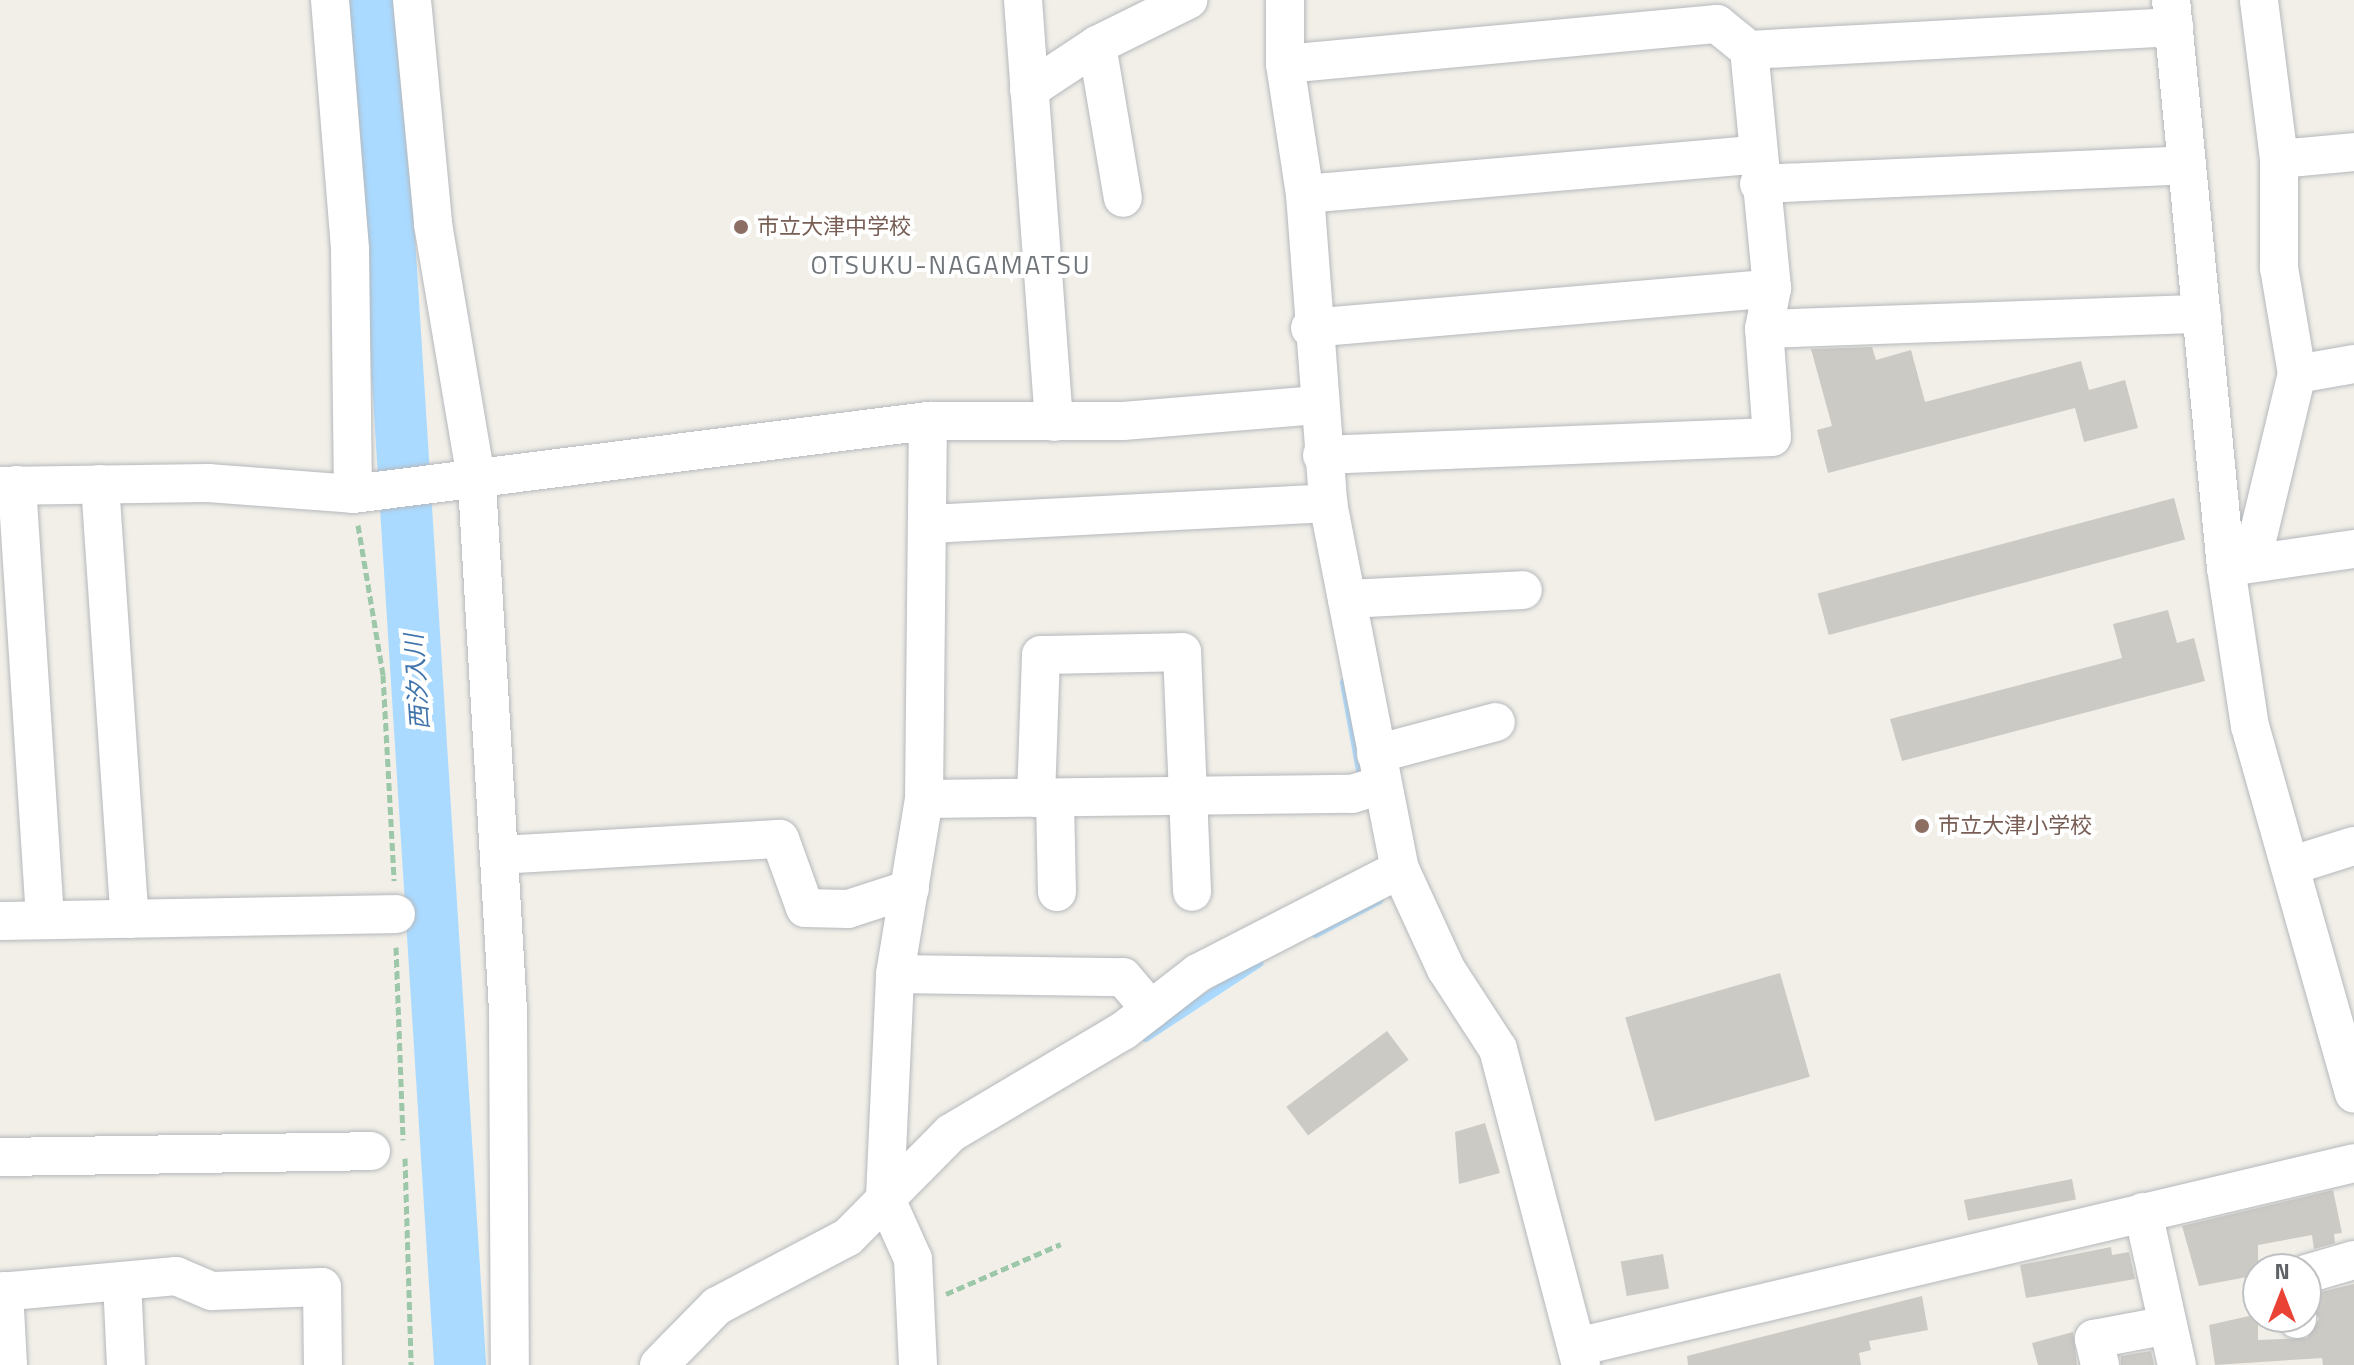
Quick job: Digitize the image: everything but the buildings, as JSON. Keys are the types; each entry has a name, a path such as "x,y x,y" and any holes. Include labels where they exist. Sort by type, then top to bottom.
{"street":[{"path":"330,0 350,249 353,494"},
{"path":"412,0 433,224 477,484 508,1011 510,1365"},
{"path":"1023,0 1054,422"},
{"path":"1029,90 1097,45 1188,0"},
{"path":"1285,0 1285,64 1305,194 1310,328 1322,455 1347,599 1370,778 1400,869 1446,969 1498,1049 1579,1356 2143,1212 2354,1163"},
{"path":"2239,565 2297,374 2279,268 2279,159 2259,0"},
{"path":"1285,64 1717,24 1749,50 2172,13 2202,314 2239,565 2250,726 2354,1094"},
{"path":"1097,45 1123,198"},
{"path":"1322,455 1772,437 1764,329 1772,288 1757,169 1749,50"},
{"path":"2279,159 2354,152"},
{"path":"1305,194 1757,169 2187,165"},
{"path":"1310,328 1772,288"},
{"path":"1764,329 2202,314"},
{"path":"2297,374 2354,364"},
{"path":"45,920 8,485 100,484 353,494 477,484 928,421 1054,422 1317,405"},
{"path":"918,1365 920,1306 913,1259 885,1197 895,974 924,799 930,524 928,421"},
{"path":"100,484 130,919"},
{"path":"930,524 1328,503"},
{"path":"2239,565 2354,549"},
{"path":"1347,599 1523,590"},
{"path":"1057,892 1046,798 1041,655 1182,652 1192,892"},
{"path":"924,799 1190,796 1370,778 1496,722"},
{"path":"499,855 780,839 805,908 848,909 910,889"},
{"path":"2290,866 2354,846"},
{"path":"659,1365 717,1306 848,1237 951,1133 1151,1010 1198,973 1400,869"},
{"path":"0,921 396,914"},
{"path":"895,974 1123,977 1151,1010"},
{"path":"0,1157 304,1136 371,1151"},
{"path":"2143,1212 2177,1365"},
{"path":"2322,1269 2354,1260"},
{"path":"8,1365 2,1291 176,1276 212,1291 322,1287 323,1365"},
{"path":"122,1281 126,1365"},
{"path":"2100,1365 2094,1339 2168,1325"}],"path":[{"path":"920,1306 1061,1244"}],"waterway":[{"name":"西汐入川","path":"374,0 460,1365"},
{"path":"1344,682 1362,781"},
{"path":"1315,933 1379,899"},
{"path":"1145,1037 1259,962"}],"place":[{"name":"市立大津中学校","path":"741,227"},
{"name":"市立大津小学校","path":"1922,826"}],"district":[{"name":"OTSUKU-NAGAMATSU","path":"951,265"}]}
